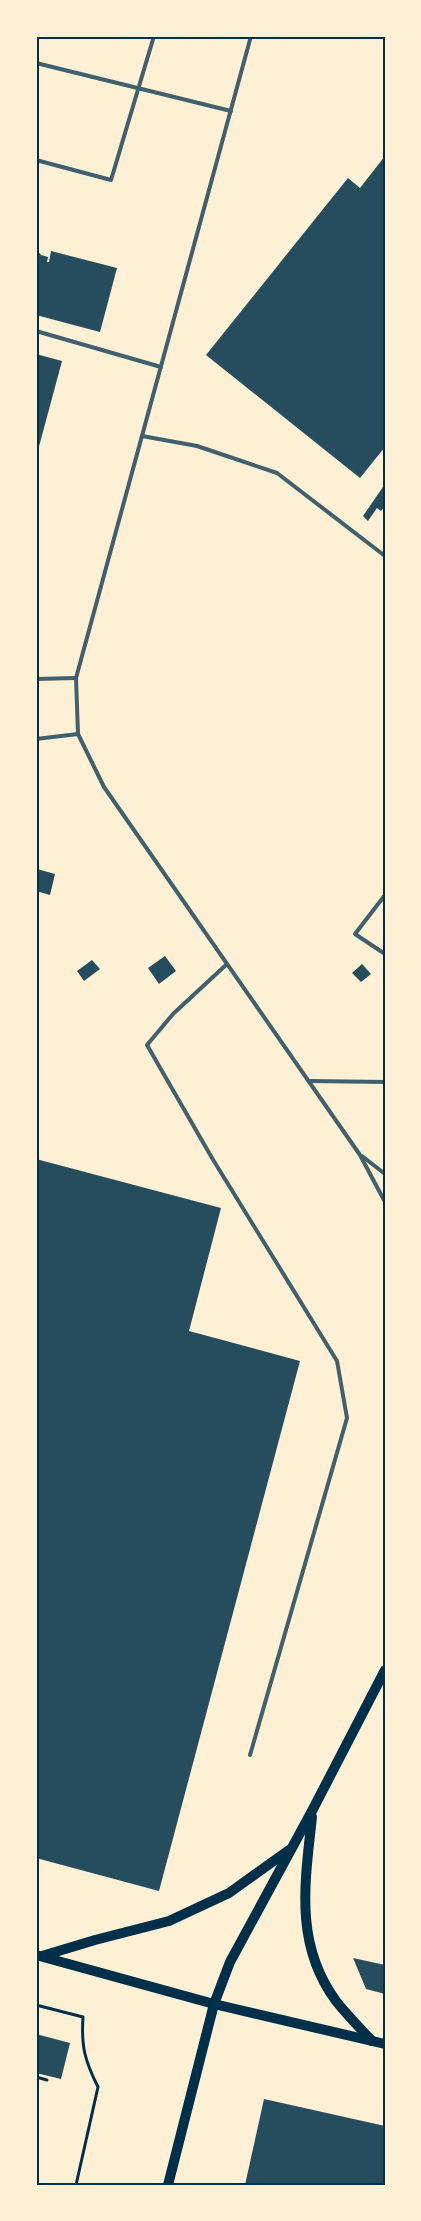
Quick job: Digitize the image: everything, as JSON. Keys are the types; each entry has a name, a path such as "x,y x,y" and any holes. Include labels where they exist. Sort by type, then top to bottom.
{"main road":[{"path":"168,2185 214,2004 230,1962 312,1811 385,1670"},
{"path":"312,1811 304,1895 308,1934 318,1970 336,2001 372,2041"},
{"path":"39,1956 169,1921 229,1893 292,1848"},
{"path":"39,1956 214,2004 385,2044"}],"lane":[{"path":"36,160 111,180 154,36"},
{"path":"251,36 76,678 78,734 104,787 360,1155 385,1202"},
{"path":"36,63 231,111"},
{"path":"36,331 161,367"},
{"path":"142,436 197,446 277,473 385,556"},
{"path":"36,680 76,678"},
{"path":"36,739 78,734"},
{"path":"385,895 355,934 385,954"},
{"path":"227,964 173,1014 147,1045 212,1158 337,1361 347,1418 250,1755"},
{"path":"309,1081 385,1082"},
{"path":"360,1155 385,1174"}],"path":[{"path":"36,2005 83,2017 82,2041 86,2064 98,2088 76,2185"},
{"path":"36,2078 47,2080"}],"building":[{"path":"385,156 385,447 360,478 206,355 348,178 360,188"},
{"path":"36,249 41,255 48,257 47,262 49,262 51,251 117,268 100,332 36,315"},
{"path":"36,354 62,361 37,454 36,454"},
{"path":"385,484 385,506 381,511 377,508 368,521 363,516"},
{"path":"37,869 55,874 50,895 36,891"},
{"path":"165,956 176,971 159,984 148,968"},
{"path":"92,960 100,969 84,981 77,971"},
{"path":"362,964 371,974 361,982 352,973"},
{"path":"36,1159 221,1208 189,1331 300,1361 159,1891 36,1858"},
{"path":"353,1958 385,1965 385,1994 366,1989"},
{"path":"36,2034 70,2043 61,2079 36,2073"},
{"path":"264,2099 385,2126 385,2185 245,2185"}]}
